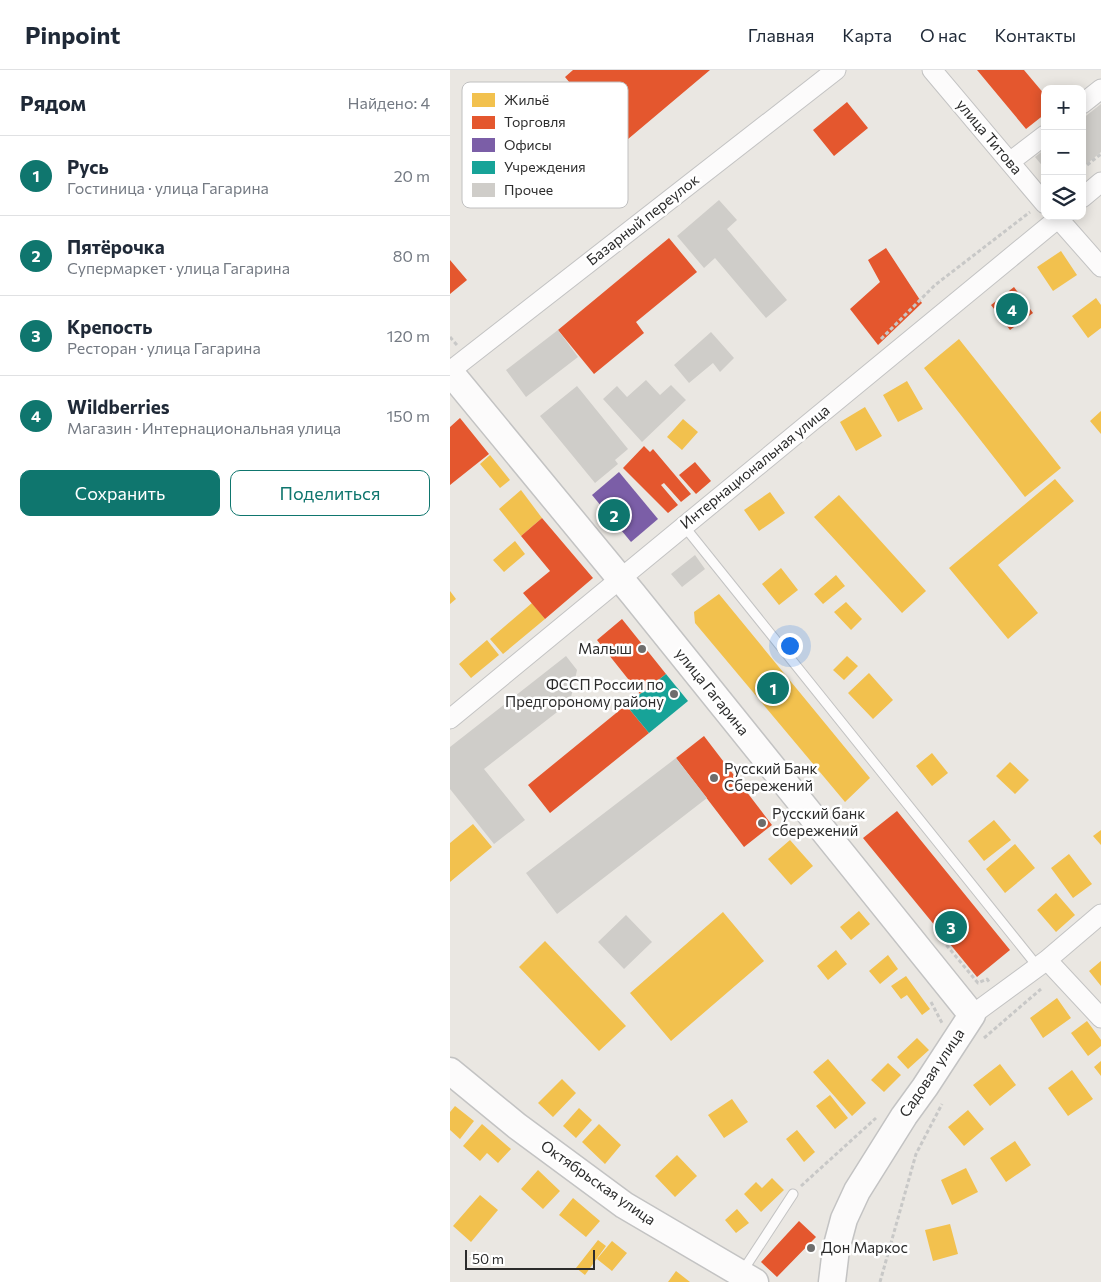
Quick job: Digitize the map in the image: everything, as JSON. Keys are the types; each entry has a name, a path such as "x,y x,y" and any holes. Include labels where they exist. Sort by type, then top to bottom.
{"street":[{"name":"Базарный переулок","path":"450,372 836,70"},
{"name":"улица Титова","path":"932,70 1011,161 1041,199"},
{"path":"1086,101 1101,89"},
{"path":"1011,161 1041,138"},
{"path":"1086,195 1101,182"},
{"name":"Интернациональная улица","path":"450,719 1054,220"},
{"path":"1061,220 1101,267"},
{"name":"улица Гагарина","path":"450,372 620,578 972,1014"},
{"name":"Садовая улица","path":"832,1282 836,1249 844,1219 857,1191 972,1014 1048,967 1101,914"},
{"path":"1048,967 1101,1018"},
{"name":"Октябрьская улица","path":"450,1071 517,1126 624,1205 747,1278"}],"lane":[{"path":"684,526 1048,967"},
{"path":"747,1278 793,1194"}],"path":[{"path":"1086,167 1101,154"},
{"path":"982,1040 1048,967"},
{"path":"927,996 938,1013 942,1030"},
{"path":"880,1282 916,1154 942,1102"},
{"path":"793,1194 882,1113"}],"building: Жильё":[{"path":"1061,251 1077,275 1053,291 1037,267"},
{"path":"1096,298 1101,305 1101,328 1088,338 1072,316"},
{"path":"959,339 1061,468 1025,497 924,368"},
{"path":"907,381 923,409 898,422 883,395"},
{"path":"865,407 882,436 856,451 840,422"},
{"path":"1101,411 1101,434 1090,421"},
{"path":"683,419 698,432 682,450 667,437"},
{"path":"490,455 510,480 500,488 480,464"},
{"path":"1055,479 1074,501 998,565 1038,613 1008,639 949,568"},
{"path":"521,490 542,518 521,536 499,509"},
{"path":"770,492 785,513 759,531 744,510"},
{"path":"839,495 926,591 902,613 814,517"},
{"path":"515,541 525,554 504,572 493,560"},
{"path":"781,568 798,590 779,605 762,584"},
{"path":"836,575 845,586 823,604 814,594"},
{"path":"450,591 456,599 450,604"},
{"path":"719,594 870,778 845,802 695,623 694,612"},
{"path":"846,602 862,619 851,630 834,612"},
{"path":"532,603 545,619 503,654 490,639"},
{"path":"487,640 499,655 471,678 459,664"},
{"path":"847,656 858,666 844,680 833,670"},
{"path":"869,673 893,700 873,719 848,693"},
{"path":"932,753 948,773 932,786 916,766"},
{"path":"1010,762 1029,780 1015,794 996,776"},
{"path":"994,820 1011,840 984,861 968,841"},
{"path":"473,824 492,847 450,882 450,843"},
{"path":"1101,830 1101,845 1093,836"},
{"path":"790,840 813,866 791,885 768,859"},
{"path":"1015,844 1035,868 1005,893 986,869"},
{"path":"1069,854 1092,884 1073,898 1051,868"},
{"path":"1056,893 1075,915 1056,932 1037,910"},
{"path":"859,911 870,924 851,940 840,927"},
{"path":"723,912 764,961 671,1041 630,993"},
{"path":"545,941 626,1026 599,1051 519,967"},
{"path":"836,950 847,964 828,980 817,966"},
{"path":"888,955 898,969 880,984 869,971"},
{"path":"1101,961 1101,986 1089,971"},
{"path":"906,976 930,1009 922,1015 907,995 901,999 891,986"},
{"path":"1057,998 1071,1018 1043,1038 1030,1018"},
{"path":"1087,1021 1101,1040 1101,1046 1088,1056 1071,1033"},
{"path":"917,1038 929,1050 908,1069 897,1057"},
{"path":"828,1059 866,1103 852,1116 813,1072"},
{"path":"1101,1061 1101,1076 1094,1067"},
{"path":"888,1063 901,1075 884,1092 871,1080"},
{"path":"1000,1064 1016,1085 990,1106 973,1085"},
{"path":"1072,1070 1093,1099 1068,1116 1048,1088"},
{"path":"562,1079 576,1093 553,1117 538,1103"},
{"path":"830,1095 848,1118 835,1129 816,1106"},
{"path":"732,1099 748,1122 724,1138 708,1115"},
{"path":"455,1106 474,1121 460,1139 450,1130 450,1112"},
{"path":"579,1108 592,1120 576,1138 563,1126"},
{"path":"968,1110 984,1129 964,1146 948,1127"},
{"path":"482,1124 511,1149 498,1163 487,1153 480,1161 463,1146"},
{"path":"599,1124 621,1145 605,1164 582,1142"},
{"path":"797,1130 815,1152 804,1162 786,1139"},
{"path":"1015,1141 1031,1165 1006,1182 990,1158"},
{"path":"677,1155 697,1176 675,1197 655,1176"},
{"path":"966,1168 978,1192 952,1205 941,1180"},
{"path":"538,1170 560,1191 543,1209 521,1189"},
{"path":"772,1178 784,1190 761,1212 744,1194 756,1182 762,1188"},
{"path":"480,1195 498,1210 471,1242 453,1226"},
{"path":"573,1198 600,1221 586,1237 559,1215"},
{"path":"737,1209 749,1223 736,1233 725,1220"},
{"path":"950,1224 958,1254 933,1261 925,1230"},
{"path":"598,1240 606,1246 585,1275 576,1268"},
{"path":"612,1241 627,1253 612,1271 597,1259"},
{"path":"676,1271 690,1282 668,1282"}],"building: Торговля":[{"path":"573,70 710,70 628,139 628,82 569,82 565,77"},
{"path":"977,70 1024,70 1041,90 1041,117 1026,129"},
{"path":"847,102 868,128 834,156 813,130"},
{"path":"669,238 697,272 636,322 644,333 594,374 558,330"},
{"path":"886,248 922,303 878,345 850,309 880,282 868,260"},
{"path":"450,260 467,280 450,294"},
{"path":"1014,287 1033,313 1010,330 991,305"},
{"path":"460,418 489,454 450,485 450,427"},
{"path":"644,446 650,452 653,449 691,494 681,502 664,483 661,485 678,505 668,513 623,468"},
{"path":"695,462 711,481 696,494 679,475"},
{"path":"542,518 593,578 545,619 523,593 550,571 521,536"},
{"path":"622,619 666,674 640,694 597,640"},
{"path":"626,705 649,733 550,813 528,785"},
{"name":"Русский Банк Сбережений","path":"704,736 772,825 744,847 676,758"},
{"path":"897,811 1010,950 977,977 863,838"},
{"path":"799,1221 816,1237 777,1277 761,1262"}],"building: Офисы":[{"path":"619,472 658,519 631,542 592,495"}],"building: Учреждения":[{"path":"666,674 688,701 649,733 626,705"}],"building: Прочее":[{"path":"1101,104 1101,152 1086,165 1086,130 1086,116"},
{"path":"1041,152 1041,164 1035,157"},
{"path":"719,200 737,220 727,229 787,300 766,318 715,258 704,268 677,236"},
{"path":"558,330 578,357 526,397 506,370"},
{"path":"711,332 734,358 720,372 713,363 689,383 674,365"},
{"path":"646,380 660,395 671,385 686,400 642,442 603,399 617,386 627,397"},
{"path":"577,386 628,449 615,460 618,464 595,483 540,416"},
{"path":"695,555 705,569 682,587 671,574"},
{"path":"566,656 577,670 570,702 484,769 525,820 494,844 450,789 450,747"},
{"path":"676,758 707,798 557,914 526,873"},
{"path":"626,915 652,942 624,969 598,942"}],"place":[{"name":"Wildberries","path":"1012,309"},
{"name":"Пятёрочка","path":"614,515"},
{"name":"Малыш","path":"642,649"},
{"name":"Русь","path":"773,688"},
{"name":"ФССП России по Предгороному району","path":"674,694"},
{"name":"Русский Банк Сбережений","path":"714,778"},
{"name":"Русский банк сбережений","path":"762,823"},
{"name":"Крепость","path":"951,927"},
{"name":"Дон Маркос","path":"811,1248"}]}
